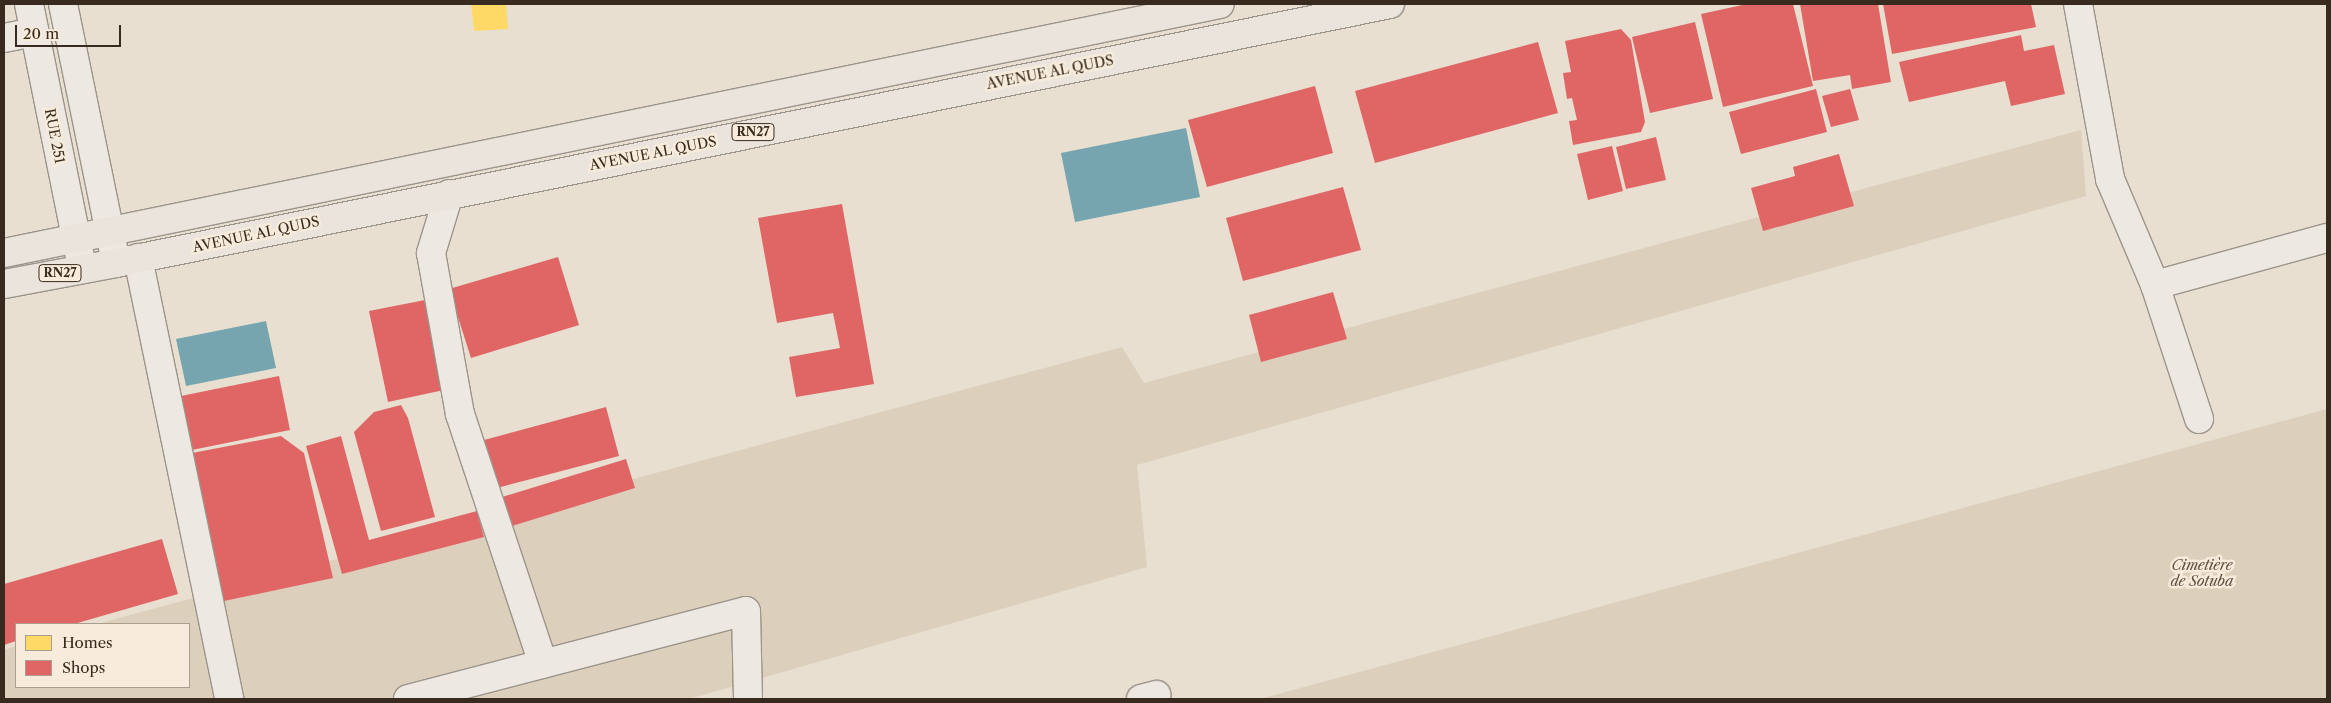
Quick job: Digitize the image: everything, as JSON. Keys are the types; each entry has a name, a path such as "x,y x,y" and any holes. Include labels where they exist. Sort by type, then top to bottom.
{"main road":[{"name":"RN27","path":"4,253 1220,4"},
{"name":"AVENUE AL QUDS","path":"4,284 1390,4"}],"street":[{"name":"RUE 251","path":"28,4 82,268"},
{"path":"63,4 111,231 127,260 229,699"},
{"path":"2078,4 2110,179 2155,285 2199,419"},
{"path":"4,38 34,32"},
{"path":"449,194 431,253 460,414 543,664"},
{"path":"2155,285 2327,238"},
{"path":"408,699 746,611 748,699"}],"green space":[{"path":"2081,130 2086,196 1137,465 1147,567 689,699 4,699 4,650 15,646 15,688 190,688 190,623 101,623 1122,347 1144,383"},
{"name":"Cimetière de Sotuba","path":"2327,409 2327,699 1260,699"}],"building: Homes":[{"path":"471,4 506,4 508,29 474,31"}],"building: Shops":[{"path":"1747,4 1793,4 1813,86 1723,107 1701,14"},
{"path":"1800,4 1878,4 1891,82 1852,89 1850,75 1813,81"},
{"path":"1883,4 2031,4 2036,27 1892,54"},
{"path":"1695,22 1713,99 1650,113 1632,37"},
{"path":"1621,29 1631,40 1645,122 1641,132 1573,145 1569,121 1577,120 1572,98 1567,99 1563,73 1571,72 1565,41"},
{"path":"2021,35 2024,51 2054,45 2065,94 2011,106 2005,81 1909,102 1899,62"},
{"path":"1538,42 1558,113 1375,163 1355,91"},
{"path":"1315,86 1333,153 1207,187 1188,120"},
{"path":"1816,89 1827,132 1741,154 1729,112"},
{"path":"1850,89 1859,120 1831,127 1822,96"},
{"path":"1656,137 1666,180 1626,189 1616,147"},
{"path":"1612,146 1623,191 1588,200 1577,154"},
{"path":"1839,154 1854,206 1763,231 1751,188 1795,176 1793,167"},
{"path":"1343,187 1361,250 1243,281 1226,218"},
{"path":"842,204 874,384 796,397 789,357 840,348 833,313 777,323 758,218"},
{"path":"558,257 579,325 471,358 449,289"},
{"path":"1333,292 1347,339 1261,362 1249,315"},
{"path":"425,300 444,390 388,402 369,311"},
{"path":"279,376 290,430 192,450 181,396"},
{"path":"401,405 408,418 435,517 381,531 354,432 374,412"},
{"path":"606,407 619,456 497,488 484,440"},
{"path":"281,436 304,453 333,578 224,601 192,453"},
{"path":"341,436 369,540 477,511 484,537 342,574 306,446"},
{"path":"626,459 635,488 512,526 502,497"},
{"path":"162,539 178,594 77,623 15,623 15,641 4,645 4,584"}],"building: Public":[{"path":"1186,128 1200,197 1075,222 1061,153"},
{"path":"266,321 276,368 186,386 176,339"}]}
